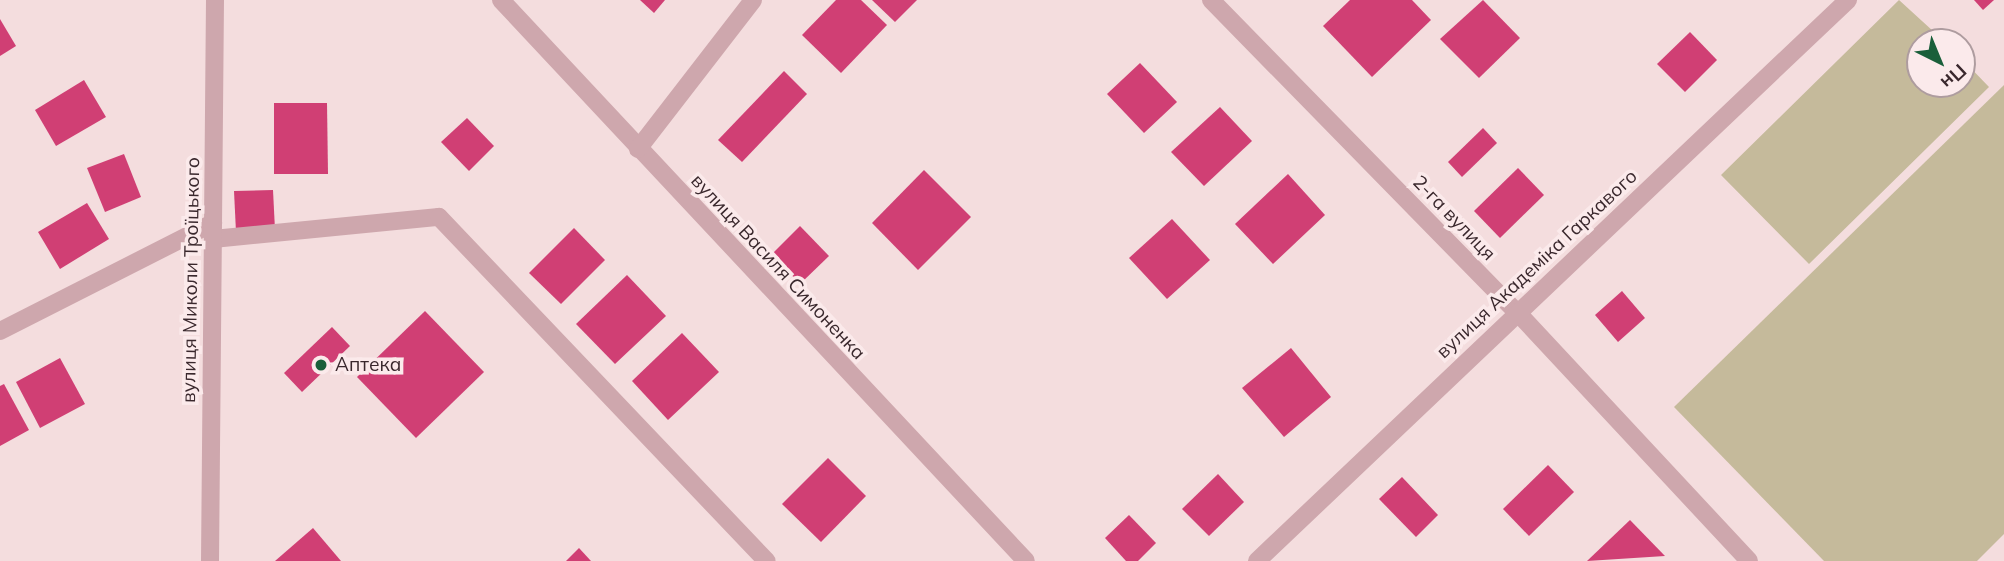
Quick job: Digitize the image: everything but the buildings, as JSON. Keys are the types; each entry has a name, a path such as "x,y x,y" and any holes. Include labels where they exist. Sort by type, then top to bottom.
{"street":[{"name":"вулиця Миколи Троїцького","path":"210,561 215,0"},
{"name":"вулиця Василя Симоненка","path":"500,0 1026,561"},
{"path":"638,149 753,0"},
{"name":"2-га вулиця","path":"1212,0 1517,312 1749,561"},
{"name":"вулиця Академіка Гаркавого","path":"1257,561 1848,0"},
{"path":"0,331 213,231 439,217 767,561"}],"shaded area":[{"path":"1899,0 1930,28 1906,28 1906,98 1976,98 1976,74 1989,87 1809,264 1721,175"},
{"path":"2004,85 2004,534 1977,561 1824,561 1674,407"}],"place":[{"name":"Аптека","path":"321,365"}]}
